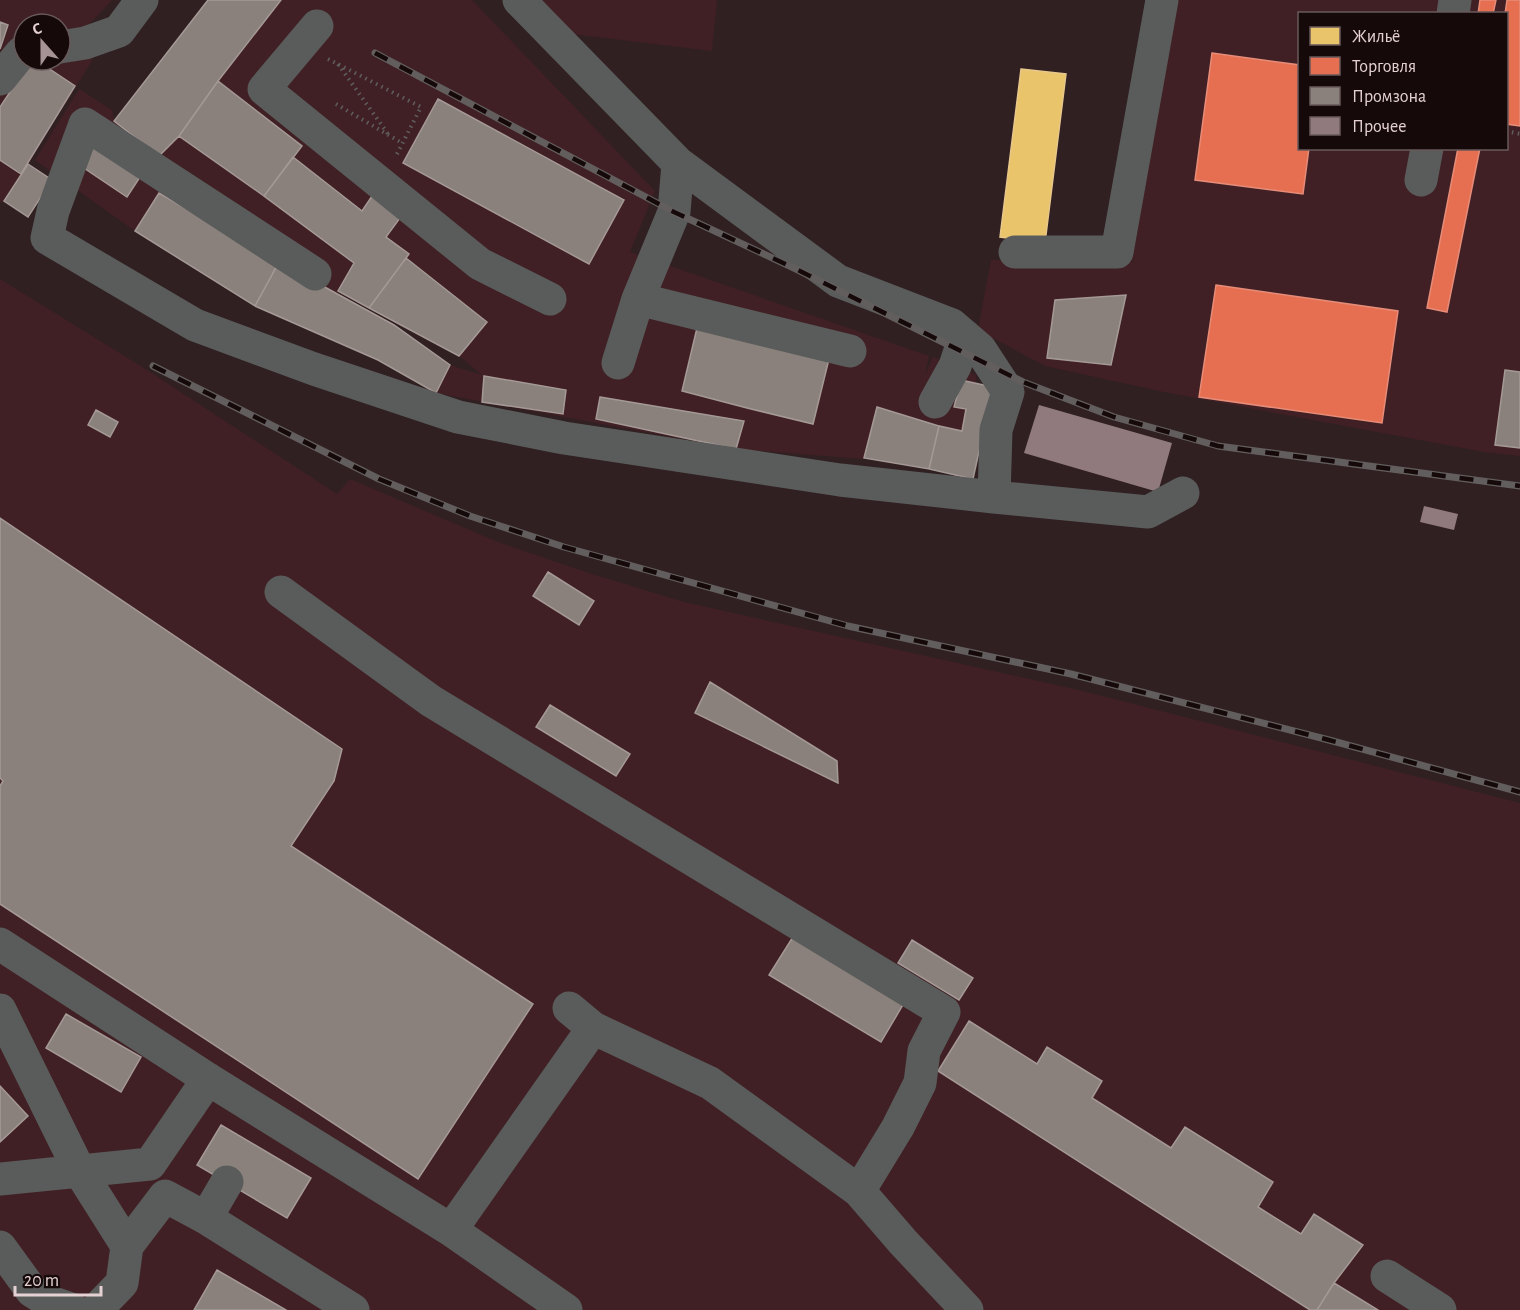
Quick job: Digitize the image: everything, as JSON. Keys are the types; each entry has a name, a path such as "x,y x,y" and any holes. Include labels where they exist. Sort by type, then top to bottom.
{"lane":[{"path":"72,46 85,44 119,32 142,0"},
{"path":"519,0 678,163 838,281 951,325 980,349 1008,392 996,430 994,497"},
{"path":"1015,252 1117,252 1162,0"},
{"path":"309,35 264,89 480,264 550,299"},
{"path":"0,79 12,64"},
{"path":"315,274 85,124 52,211 47,237 195,326 314,369 458,417 564,438 840,480 1148,512 1183,493"},
{"path":"1421,180 1427,150"},
{"path":"618,363 638,299 674,212 678,163"},
{"path":"638,299 850,351"},
{"path":"935,402 955,366 964,336"},
{"path":"281,592 431,701 944,1012 924,1051 920,1083 898,1127 859,1191"},
{"path":"0,944 208,1079 451,1230 566,1310"},
{"path":"0,1010 79,1170 127,1246"},
{"path":"451,1230 581,1018 710,1083 859,1191 967,1310"},
{"path":"150,1164 208,1079"},
{"path":"0,1179 150,1164"},
{"path":"150,1164 165,1196 206,1218 353,1310"},
{"path":"206,1218 227,1182"},
{"path":"96,1310 122,1283 127,1246 165,1196"},
{"path":"0,1247 32,1291 74,1310"},
{"path":"1387,1275 1440,1310"}],"path":[{"path":"309,35 338,64 389,135"},
{"path":"338,64 421,107 381,184"},
{"path":"329,100 402,143"}],"shaded area":[{"path":"0,0 112,0 80,34 93,59 4,201 0,202"},
{"path":"208,0 472,0 655,191 630,252 929,356 925,375 933,357 976,375 973,479 865,458 736,449 436,393 378,360 255,306 135,231 35,160 79,89 112,110 114,120","holes":["337,292 459,356 482,375 450,365"]},
{"path":"527,0 717,0 712,51 556,32"},
{"path":"1161,0 1520,0 1520,456 1484,452 1164,392 1045,366 978,330 991,260 1132,262"},
{"path":"0,279 147,370 337,494 350,479 498,542 684,602 1083,691 1520,803 1520,1310 0,1310"}],"building: Жильё":[{"path":"1021,69 1066,74 1045,243 1000,237"}],"building: Торговля":[{"path":"1480,0 1496,0 1493,12 1478,12"},
{"path":"1507,0 1520,0 1520,126 1508,124 1508,12 1505,12"},
{"path":"1212,53 1298,65 1298,150 1309,150 1303,194 1195,180"},
{"path":"1458,150 1480,150 1447,312 1427,308"},
{"path":"1216,285 1398,311 1382,423 1199,397"}],"building: Промзона":[{"path":"208,0 281,0 179,136 159,156 114,121"},
{"path":"0,22 8,25 0,49"},
{"path":"23,72 54,72 75,86 21,174 0,160 0,107"},
{"path":"218,81 302,146 264,196 179,136"},
{"path":"438,99 624,200 589,264 403,163"},
{"path":"92,141 142,174 127,197 78,164"},
{"path":"293,157 362,211 372,196 400,218 386,237 409,254 369,308 338,291 354,263 264,196"},
{"path":"28,164 52,180 28,217 4,201"},
{"path":"159,193 279,262 255,306 135,231"},
{"path":"406,258 487,322 459,356 369,308"},
{"path":"279,262 394,325 450,365 436,393 378,360 255,306"},
{"path":"1126,295 1111,365 1047,358 1055,300"},
{"path":"697,328 829,359 813,424 682,391"},
{"path":"1505,370 1520,372 1520,448 1495,445"},
{"path":"484,376 566,390 563,414 482,402"},
{"path":"961,380 993,387 973,479 929,469 939,426 962,431 966,409 954,407"},
{"path":"600,397 744,421 736,449 596,419"},
{"path":"877,407 939,426 929,469 864,458"},
{"path":"96,410 118,422 110,437 88,425"},
{"path":"0,518 342,749 334,781 291,846 533,1004 418,1179 0,904 0,786 3,781 0,778"},
{"path":"548,572 594,601 579,625 533,596"},
{"path":"710,682 837,761 838,783 695,713"},
{"path":"550,705 630,754 616,776 536,727"},
{"path":"796,932 907,998 881,1042 769,975"},
{"path":"912,940 973,978 959,1000 898,963"},
{"path":"66,1014 141,1057 121,1092 46,1048"},
{"path":"969,1021 1037,1064 1047,1047 1102,1081 1092,1098 1171,1148 1185,1127 1273,1182 1258,1207 1301,1234 1314,1214 1363,1245 1317,1310 1310,1310 938,1071"},
{"path":"0,1086 28,1116 0,1142"},
{"path":"221,1125 311,1178 287,1218 197,1165"},
{"path":"217,1270 286,1310 194,1310"},
{"path":"1334,1283 1378,1310 1317,1310"}],"building: Прочее":[{"path":"1039,405 1172,443 1158,492 1024,453"},
{"path":"1424,506 1458,514 1454,530 1420,522"}],"railway":[{"path":"375,53 674,212 796,269 1023,382 1114,417 1218,446 1520,486"},
{"path":"153,366 379,479 470,516 564,547 848,626 1071,674 1520,792"}]}
